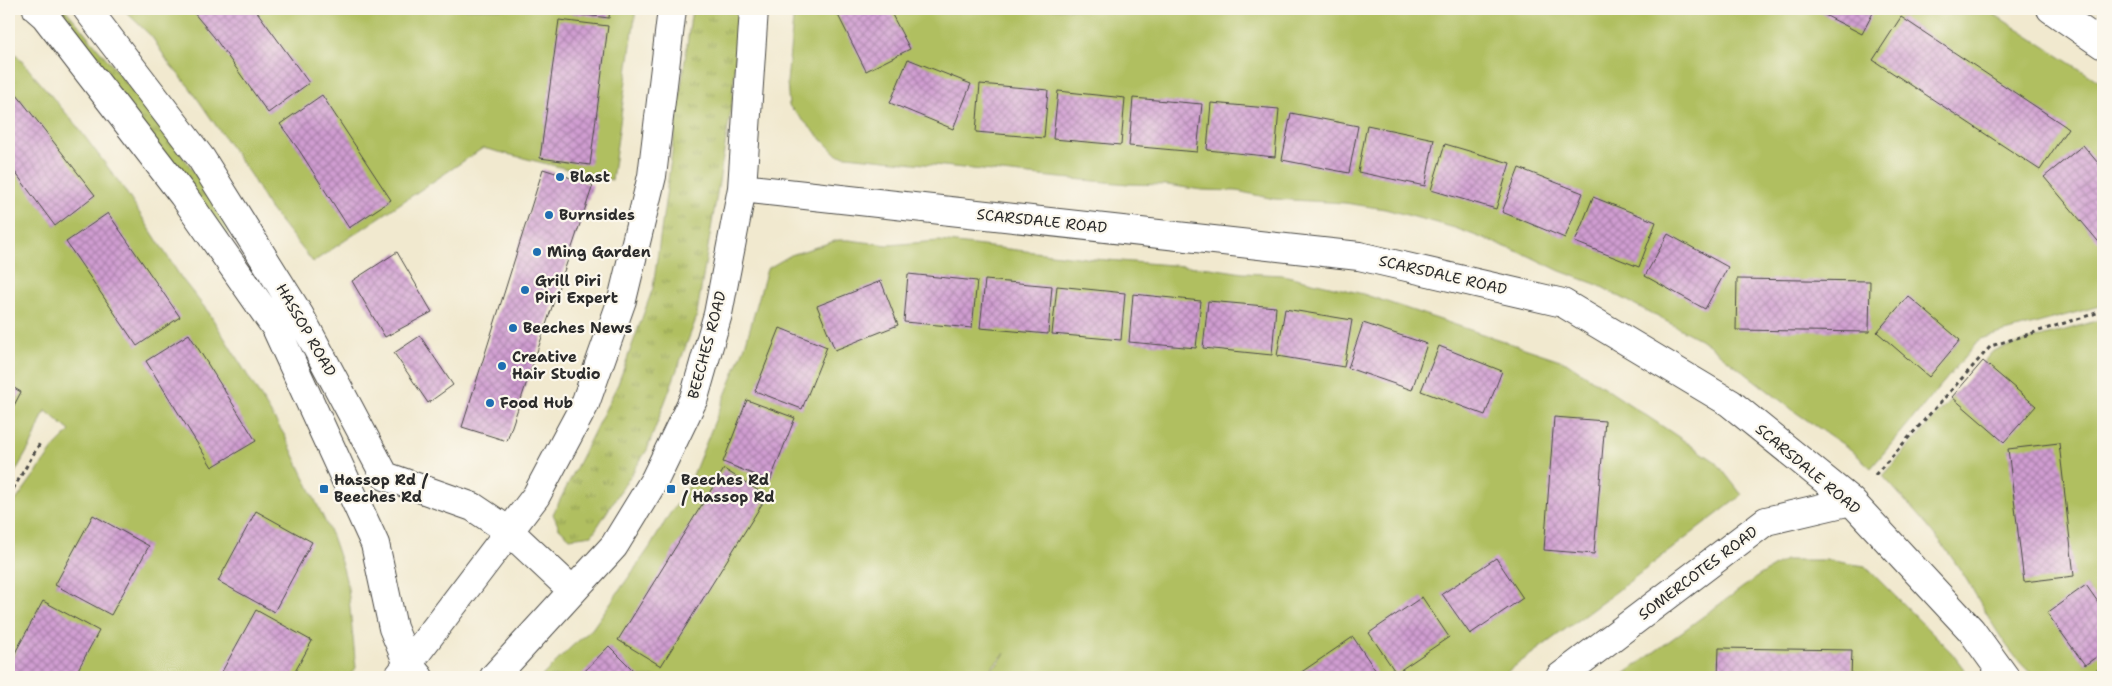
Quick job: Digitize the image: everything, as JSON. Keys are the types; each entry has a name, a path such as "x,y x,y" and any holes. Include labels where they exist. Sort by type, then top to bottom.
{"street":[{"name":"HASSOP ROAD","path":"37,9 45,16 183,195 276,328 375,544 393,628 408,673"},
{"name":"HASSOP ROAD","path":"87,9 201,158 300,316 385,476 473,506 509,531 574,591"},
{"path":"408,673 536,496 585,404 622,300 652,176 672,9"},
{"name":"BEECHES ROAD","path":"494,677 574,591 619,537 655,479 694,398 718,314 742,188 754,9"},
{"path":"2051,9 2103,45"},
{"name":"SCARSDALE ROAD","path":"742,188 1360,256 1563,303 1730,404 1851,501 1971,630 2005,677"},
{"name":"SOMERCOTES ROAD","path":"1560,677 1766,522 1851,501"}],"path":[{"path":"1851,501 1991,346 2103,312"},
{"path":"9,496 40,443"}],"green space":[{"path":"45,9 65,9 153,116 194,172 231,230 224,239"},
{"path":"123,9 636,9 612,180 483,148 313,262 268,206 251,176 152,37"},
{"path":"692,9 739,9 732,104 696,319 647,450 592,535 570,538 559,528 553,514 618,384 653,288"},
{"path":"794,9 1986,9 2103,84 2103,305 1980,339 1871,468 1850,449 1798,414 1705,342 1598,285 1560,271 1527,255 1455,228 1385,209 1345,203 1274,199 1237,191 1202,190 1167,185 1128,184 1050,177 837,155 789,106 787,82"},
{"path":"9,46 76,125 122,186 182,279 209,313 285,436 332,536 343,568 348,588 356,668 348,677 9,677 9,510 56,445 70,431 45,410 33,441 9,483"},
{"path":"838,240 888,245 939,241 1094,259 1283,275 1363,294 1566,362 1716,462 1742,495 1604,601 1500,677 983,677 999,662 1005,653 982,677 541,677 592,629 650,547 687,490 745,346 767,269 791,255"},
{"path":"2103,319 2103,677 2035,677 2012,653 2002,639 1968,582 1942,544 1883,476 1993,351"},
{"path":"1785,560 1826,560 1865,566 1951,652 1970,677 1620,677 1757,577"}],"building":[{"path":"198,9 255,9 309,83 268,113 214,37 193,12"},
{"path":"559,9 610,9 609,18 559,12"},
{"path":"835,9 889,9 910,49 866,71"},
{"path":"1813,9 1875,9 1862,34"},
{"path":"1901,17 2068,128 2040,170 1873,60"},
{"path":"559,20 608,26 590,165 540,158"},
{"path":"908,59 971,84 953,129 890,103"},
{"path":"980,84 1048,90 1044,138 976,132"},
{"path":"1058,91 1125,98 1121,145 1053,139"},
{"path":"17,95 95,195 55,226 9,164 9,102"},
{"path":"322,95 391,200 349,228 280,124"},
{"path":"1133,98 1202,104 1197,152 1129,146"},
{"path":"1211,103 1279,109 1275,157 1207,150"},
{"path":"1291,113 1358,126 1349,173 1282,160"},
{"path":"1367,125 1434,139 1425,186 1358,172"},
{"path":"1445,144 1510,163 1496,209 1431,190"},
{"path":"2083,145 2103,169 2103,247 2044,177"},
{"path":"1519,168 1583,193 1565,238 1502,212"},
{"path":"543,169 593,185 507,441 462,427"},
{"path":"1593,197 1656,222 1639,267 1575,242"},
{"path":"108,213 180,317 137,346 66,242"},
{"path":"1668,234 1728,267 1705,309 1645,276"},
{"path":"397,252 432,312 385,337 352,281"},
{"path":"908,274 977,281 972,328 904,322"},
{"path":"1737,279 1870,281 1869,332 1736,330"},
{"path":"985,280 1052,286 1048,334 980,328"},
{"path":"881,281 898,325 835,350 817,306"},
{"path":"1057,286 1125,293 1121,340 1052,334"},
{"path":"1133,294 1201,301 1196,348 1129,342"},
{"path":"1908,296 1960,340 1929,377 1877,332"},
{"path":"1208,301 1276,307 1272,355 1203,348"},
{"path":"1285,309 1352,320 1344,367 1277,356"},
{"path":"1363,323 1427,344 1412,390 1348,368"},
{"path":"780,328 827,347 802,409 755,391"},
{"path":"189,334 256,441 212,467 146,361"},
{"path":"420,336 453,385 428,403 394,353"},
{"path":"1439,346 1502,371 1485,415 1421,391"},
{"path":"1983,361 2036,406 2004,442 1952,397"},
{"path":"9,385 21,392 9,415"},
{"path":"747,400 795,418 770,481 723,462"},
{"path":"1554,417 1605,421 1594,554 1544,550"},
{"path":"2059,443 2074,576 2024,582 2008,449"},
{"path":"724,469 767,496 661,666 618,640"},
{"path":"256,511 312,542 274,612 218,581"},
{"path":"93,515 149,546 111,615 55,585"},
{"path":"1496,558 1523,598 1470,634 1442,594"},
{"path":"2086,585 2103,609 2103,652 2085,665 2047,613"},
{"path":"1422,597 1449,637 1396,673 1369,633"},
{"path":"43,601 99,631 74,677 18,677 9,672 9,664"},
{"path":"256,610 312,641 292,677 219,677"},
{"path":"1353,637 1380,677 1303,677 1300,673"},
{"path":"609,646 640,677 579,677"},
{"path":"1719,648 1852,650 1851,677 1718,677"},
{"path":"2103,666 2103,677 2093,677 2091,674"}],"place":[{"name":"Blast","path":"560,177"},
{"name":"Burnsides","path":"549,215"},
{"name":"Ming Garden","path":"537,252"},
{"name":"Grill Piri Piri Expert","path":"525,290"},
{"name":"Beeches News","path":"513,328"},
{"name":"Creative Hair Studio","path":"502,366"},
{"name":"Food Hub","path":"490,403"},
{"name":"Hassop Rd / Beeches Rd","path":"324,489"},
{"name":"Beeches Rd / Hassop Rd","path":"671,489"}]}
